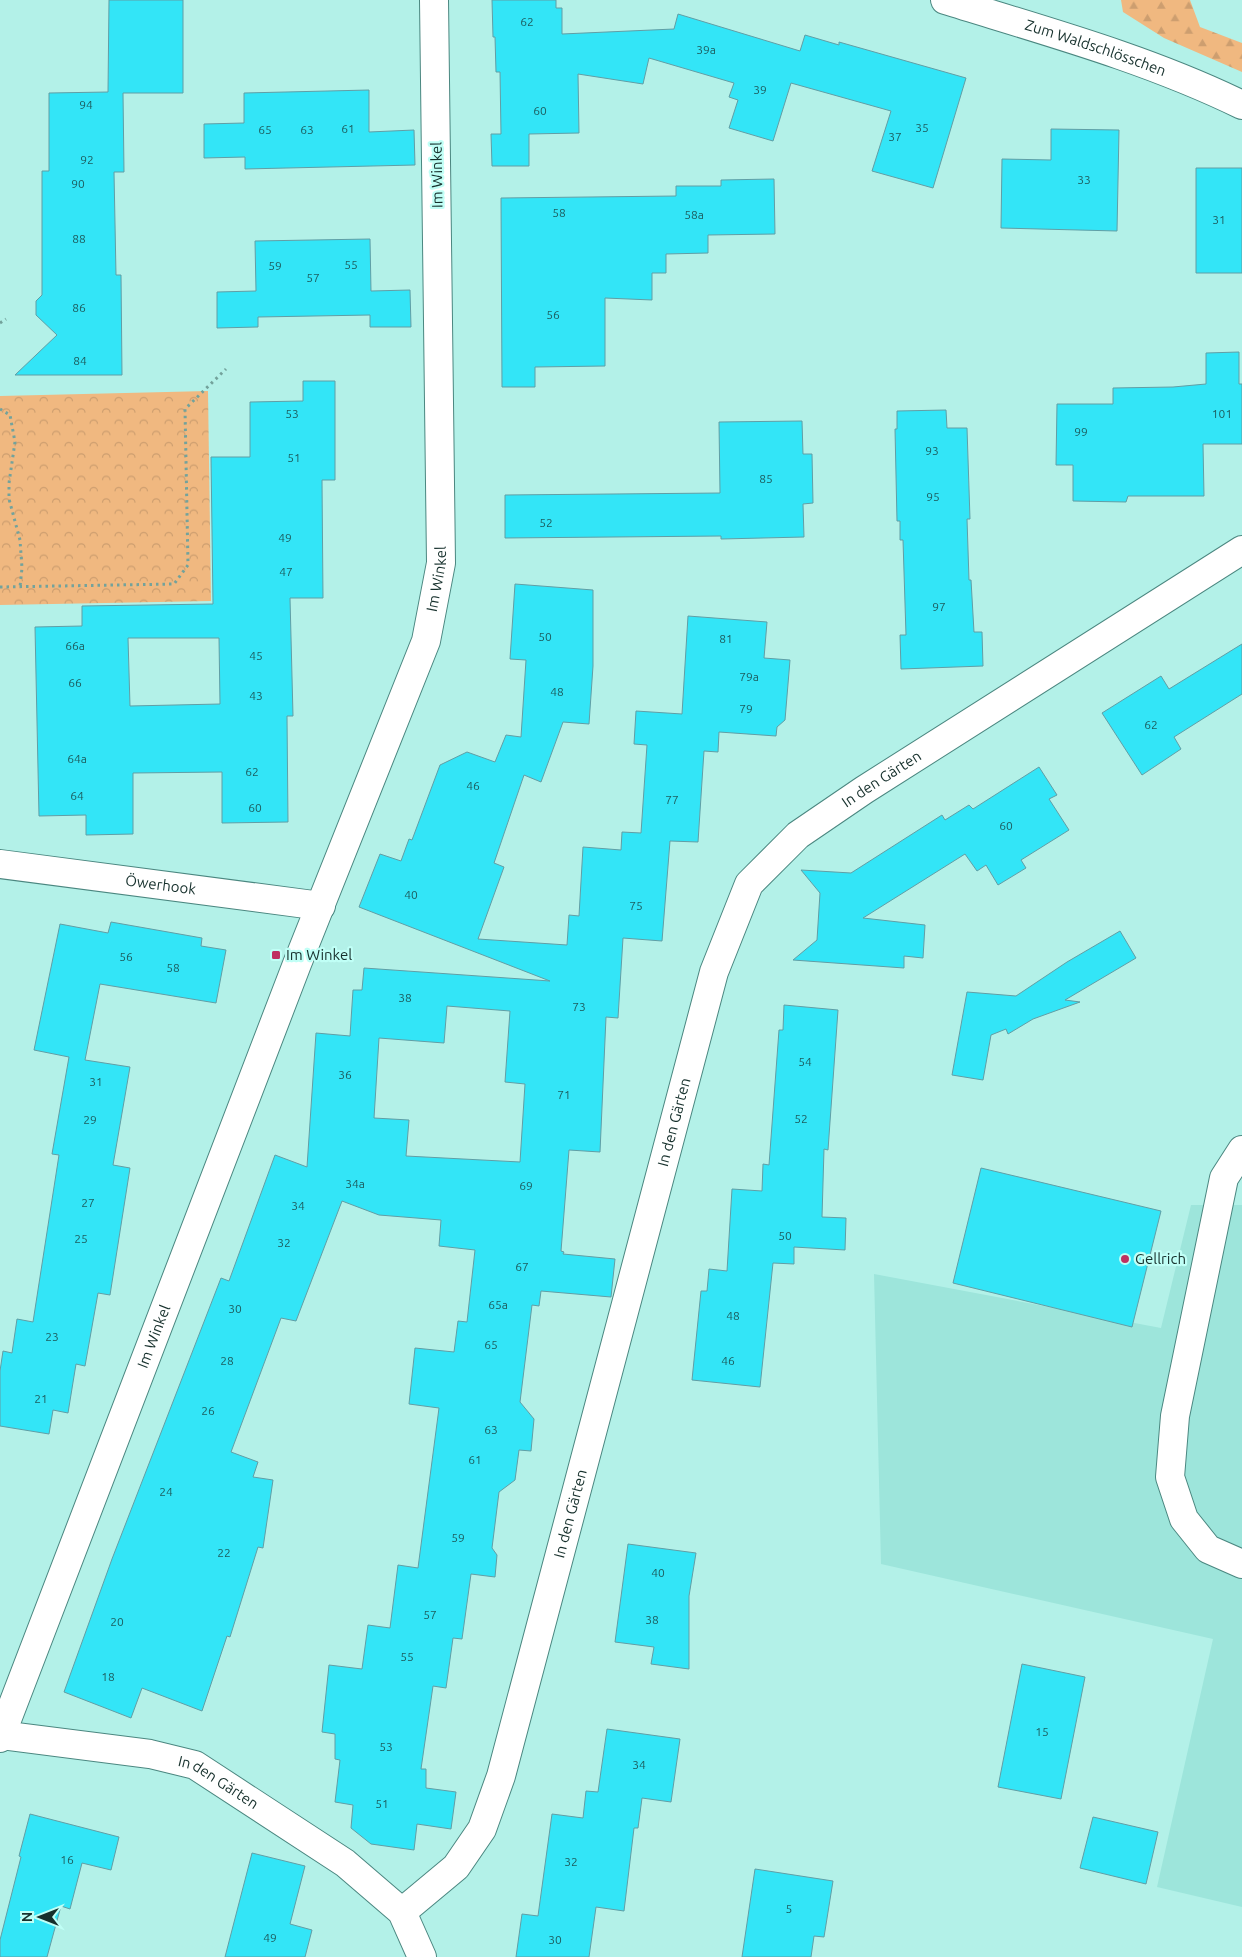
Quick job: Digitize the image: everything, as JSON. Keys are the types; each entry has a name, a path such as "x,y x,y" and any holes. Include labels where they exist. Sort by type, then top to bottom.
{"street":[{"name":"Im Winkel","path":"0,1736 297,964 426,642 441,563 434,0"},
{"name":"Zum Waldschlösschen","path":"945,0 1072,39 1190,80 1242,105"},
{"name":"In den Gärten","path":"402,1912 456,1868 482,1828 502,1776 712,980 749,884 798,835 1242,550"},
{"name":"Öwerhook","path":"0,864 321,906"},
{"path":"1242,1150 1224,1178 1175,1416 1170,1477 1184,1519 1208,1549 1242,1564"},
{"name":"In den Gärten","path":"0,1736 150,1754 195,1765 345,1863 402,1912 422,1957"}],"path":[{"path":"0,323 6,319"},
{"path":"0,587 174,584 188,565 185,409 226,369"},
{"path":"0,409 10,415 15,442 8,483 8,499 20,540 22,568 20,587"}],"shaded area":[{"path":"1191,1205 1242,1205 1242,1907 1157,1887 1213,1639 881,1564 874,1274 1161,1328"}],"green space":[{"path":"1121,0 1190,0 1200,27 1242,43 1242,72 1164,38 1123,12"},
{"path":"208,391 211,601 0,605 0,396"}],"building":[{"path":"109,0 183,0 183,93 123,93 124,172 114,172 116,275 121,275 122,375 15,375 57,335 36,315 36,301 42,295 42,171 49,171 49,93 108,92"},
{"path":"492,0 556,0 556,8 562,8 562,34 674,29 678,14 800,51 805,35 839,45 839,42 966,78 933,188 872,171 891,111 791,83 773,141 729,128 738,100 729,97 734,83 649,58 643,84 578,74 579,133 529,134 529,166 492,166 491,134 501,134 500,72 496,72"},
{"path":"369,90 369,132 414,130 415,165 245,169 245,157 204,158 204,124 244,123 244,93"},
{"path":"1051,129 1119,130 1117,231 1001,228 1002,159 1051,160"},
{"path":"1196,168 1242,168 1242,273 1196,273"},
{"path":"774,179 775,234 708,235 708,253 666,254 666,273 652,273 652,300 605,298 605,366 535,367 535,387 502,387 501,198 676,196 676,186 721,186 721,180"},
{"path":"370,239 371,291 410,290 411,327 370,327 370,315 258,317 258,327 217,328 217,292 256,291 255,241"},
{"path":"1239,352 1239,384 1242,384 1242,444 1203,444 1204,496 1128,496 1126,502 1073,501 1073,465 1056,465 1057,404 1113,404 1113,388 1173,387 1206,384 1206,353"},
{"path":"303,381 335,381 335,480 322,480 323,598 290,598 293,716 287,716 288,822 222,823 222,772 133,773 133,834 86,835 86,815 39,816 35,627 82,626 82,606 213,604 211,457 250,457 250,402 303,401","holes":["128,638 219,638 220,704 130,706"]},
{"path":"946,410 947,428 967,428 970,519 967,519 969,580 971,580 974,632 982,632 983,666 901,669 900,635 906,635 903,540 900,540 900,521 897,521 895,429 897,429 897,411"},
{"path":"802,421 803,454 812,454 813,503 803,504 804,537 721,539 721,536 505,538 505,495 720,493 719,422"},
{"path":"515,584 593,590 593,666 589,724 563,722 541,782 524,775 494,863 504,867 478,939 567,945 569,915 579,916 583,847 621,850 622,832 641,833 647,745 634,744 636,711 682,714 688,616 767,622 764,658 790,660 785,720 777,727 776,736 719,732 718,752 704,751 698,842 670,841 662,941 623,938 618,1018 606,1017 600,1152 569,1150 561,1251 564,1252 563,1254 615,1259 611,1297 541,1291 539,1306 532,1305 520,1402 534,1419 531,1451 519,1450 515,1480 499,1492 492,1548 497,1555 495,1577 471,1574 462,1639 453,1638 446,1688 433,1686 421,1769 426,1769 426,1788 456,1792 451,1829 417,1824 414,1850 371,1844 351,1828 353,1805 335,1802 340,1760 335,1759 335,1734 322,1732 329,1665 362,1669 368,1625 390,1628 398,1565 418,1568 439,1408 409,1404 415,1348 454,1352 458,1321 467,1322 475,1250 439,1246 441,1220 379,1215 342,1201 296,1321 281,1318 231,1452 258,1462 253,1477 273,1480 263,1548 258,1547 230,1637 227,1636 202,1711 142,1688 131,1718 64,1692 112,1559 221,1278 229,1281 275,1155 307,1167 316,1033 350,1036 353,990 362,990 364,968 550,981 359,907 380,854 401,861 409,839 412,840 440,765 467,752 495,762 506,735 521,737 526,660 510,659","holes":["447,1006 510,1011 505,1082 525,1084 520,1162 406,1156 409,1120 374,1118 379,1038 444,1043"]},
{"path":"1242,644 1242,694 1174,737 1181,749 1142,775 1102,713 1161,676 1169,689"},
{"path":"1039,767 1057,795 1049,799 1069,830 1021,860 1026,868 998,885 986,865 977,871 965,854 863,918 925,925 923,958 904,956 904,968 793,960 817,940 820,893 801,870 851,873 942,815 945,820 969,805 973,809"},
{"path":"111,922 202,938 201,946 226,950 216,1003 100,984 85,1060 130,1067 113,1165 130,1168 110,1295 98,1293 85,1366 76,1364 68,1413 53,1410 49,1434 0,1426 0,1371 3,1351 12,1353 17,1319 33,1322 59,1155 52,1154 69,1057 34,1050 60,924 108,933"},
{"path":"1120,931 1136,958 1065,1000 1080,1002 1033,1019 1008,1034 1006,1029 991,1035 983,1080 952,1075 967,992 1016,996 1067,962"},
{"path":"784,1005 838,1010 828,1150 824,1149 822,1217 846,1218 845,1250 794,1247 794,1264 773,1263 760,1387 692,1380 701,1291 707,1291 709,1269 727,1271 732,1189 762,1191 763,1164 769,1165 779,1030 783,1030"},
{"path":"981,1168 1161,1211 1132,1327 953,1283"},
{"path":"628,1544 696,1553 689,1596 689,1669 651,1664 654,1647 615,1642"},
{"path":"1022,1664 1085,1677 1061,1799 998,1787"},
{"path":"607,1729 680,1739 671,1802 642,1798 638,1828 634,1828 624,1911 596,1907 589,1957 516,1957 522,1914 538,1916 552,1814 583,1818 586,1791 598,1792"},
{"path":"30,1814 119,1837 111,1870 82,1863 70,1909 61,1906 47,1957 0,1957 0,1940"},
{"path":"1093,1817 1158,1832 1146,1884 1080,1868"},
{"path":"252,1853 305,1866 290,1924 312,1930 305,1957 225,1957"},
{"path":"755,1869 833,1881 824,1937 814,1936 811,1957 742,1957"}],"place":[{"name":"Im Winkel","path":"276,955"},
{"name":"Gellrich","path":"1125,1259"}]}
